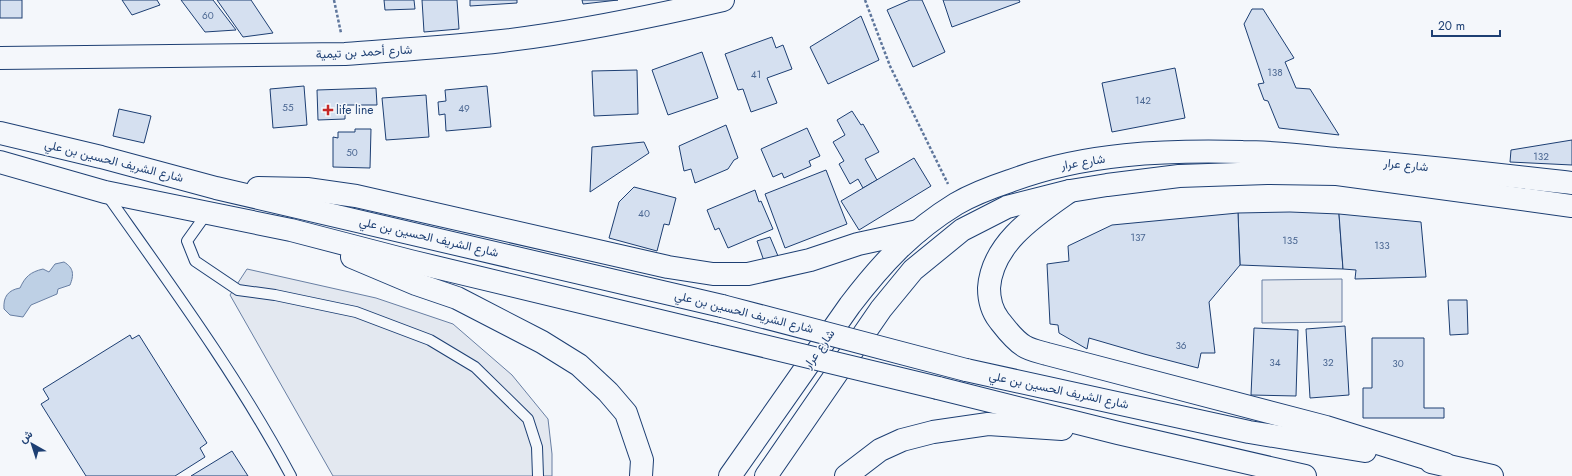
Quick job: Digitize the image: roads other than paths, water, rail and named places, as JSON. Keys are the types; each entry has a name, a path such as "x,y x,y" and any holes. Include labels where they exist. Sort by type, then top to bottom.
{"main road":[{"name":"شارع أحمد بن تيمية","path":"0,58 345,54 503,41 629,21 723,0"},
{"name":"شارع الشريف الحسين بن علي","path":"0,133 101,156 216,188 722,306 966,370 1250,432 1445,464 1492,476"},
{"name":"شارع عرار","path":"730,476 870,279 891,255 918,230 958,203 985,190 1019,177 1062,164 1143,153 1245,152 1403,164 1572,183"},
{"name":"شارع الشريف الحسين بن علي","path":"0,162 105,192 291,230 410,261 1305,476"},
{"name":"شارع عرار","path":"766,476 881,309 913,270 962,230 1007,206 1070,191 1179,176 1267,173 1337,174 1572,206"},
{"path":"216,188 307,189 349,194 668,267 714,274 748,274 810,260 858,244 918,230"},
{"path":"1070,191 1028,221 999,254 990,275 989,298 995,315 1024,347 1326,427 1445,464"},
{"path":"291,230 416,284 457,298 542,342 578,365 608,392 626,413 642,460 641,476"},
{"path":"846,476 880,450 902,440 933,432 988,424 1118,432"}],"lane":[{"path":"105,192 212,345 268,433 291,476"},
{"path":"206,213 187,240 195,261 238,290 275,295 356,312 430,340 475,367 528,419 537,447 538,476"}],"water":[{"path":"64,262 70,267 72,272 70,285 58,289 57,294 31,305 23,317 10,315 4,309 4,301 9,292 20,288 28,276 43,269 49,272 55,264"}],"place":[{"name":"life line","path":"328,110"}]}
